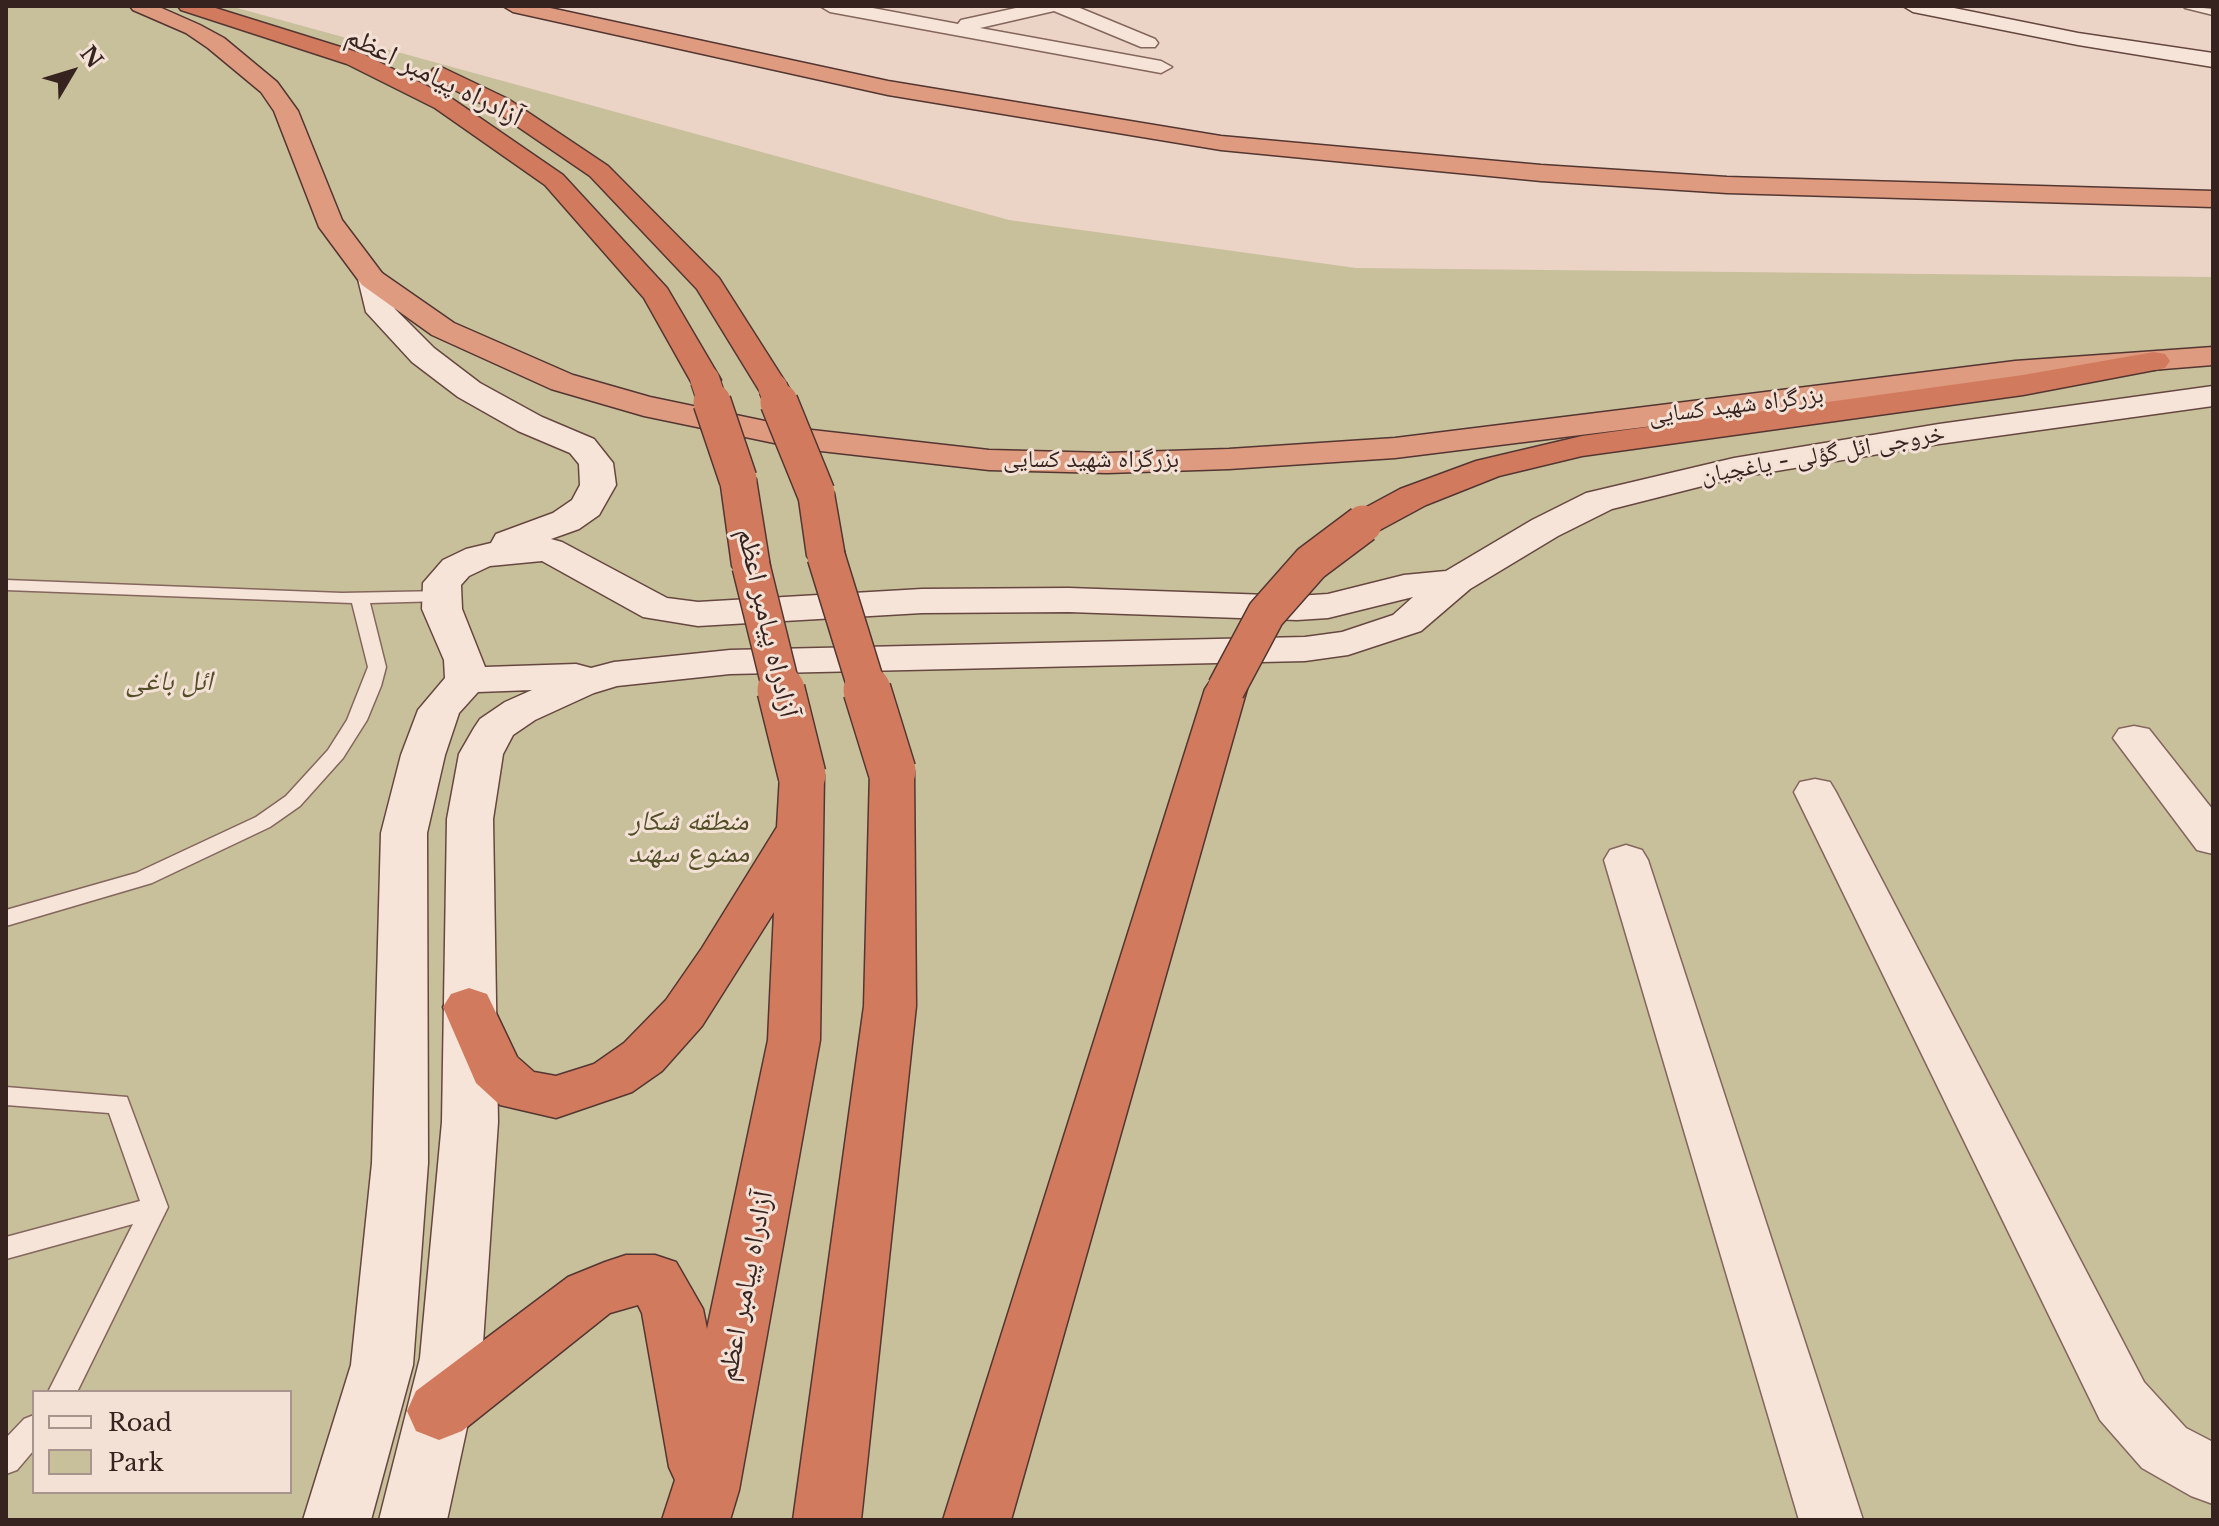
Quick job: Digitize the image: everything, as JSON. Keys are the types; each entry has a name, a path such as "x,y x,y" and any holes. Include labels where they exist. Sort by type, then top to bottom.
{"highway":[{"name":"بزرگراه شهید کسایی","path":"140,6 193,29 216,43 269,87 286,111 329,221 372,279 443,329 562,382 644,406 803,439 989,460 1138,462 1395,448 2015,371 2213,356"},
{"name":"آزادراه پیامبر اعظم","path":"188,6 355,59 443,103 554,180 657,294 705,380 738,479 751,566 802,799 794,1040 701,1505"},
{"name":"آزادراه پیامبر اعظم","path":"265,6 318,21 409,58 500,104 599,171 709,284 773,388 816,493 826,556 892,771 890,1006 827,1520"},
{"path":"513,6 888,88 1221,143 1511,170 1727,185 2213,199"},
{"path":"977,1520 1226,689 1266,614 1311,563 1363,524 1413,497 1488,468 1582,446 2023,385 2154,361"},
{"path":"469,1007 495,1069 519,1090 556,1097 613,1078 643,1057 684,1013 720,960 802,799"},
{"path":"439,1411 589,1295 626,1280 655,1280 672,1309 701,1505"}],"main road":[{"path":"1913,6 2020,18 2213,60"},
{"path":"1949,6 2213,52"},
{"path":"372,279 381,312 423,355 469,390 530,424 582,446 596,463 598,485 586,507 566,521 515,539 449,582"},
{"name":"خروجی ائل گؤلی - یاغچیان","path":"1456,581 1545,528 1599,501 1668,482 1939,434 2213,396"},
{"path":"466,680 464,660 442,609 449,582 479,557 511,551 549,550 657,609 698,614 922,601 1069,600 1297,608 1328,606 1404,587 1456,581"},
{"path":"337,1520 382,1365 400,1163 404,833 423,755 439,710 466,680 614,674 730,662 1305,649 1348,643 1407,623 1456,581"},
{"path":"413,1520 451,1358 470,1122 470,819 481,754 495,728 520,711 579,684 614,674"}],"street":[{"path":"830,6 1161,67"},
{"path":"947,28 1056,6 1148,43"},
{"path":"2134,738 2213,840"},
{"path":"1815,792 2122,1401 2164,1448 2213,1475"},
{"path":"1626,860 1831,1520"}],"lane":[{"path":"2188,6 2213,12"},
{"path":"6,585 360,598 449,582"},
{"path":"6,918 144,878 263,822 293,801 336,754 357,720 372,686 377,667 360,598"},
{"path":"6,1096 118,1104 155,1207 63,1390"},
{"path":"6,1248 155,1207"},
{"path":"6,1460 32,1430"}],"green space":[{"name":"منطقه شکار ممنوع سهند","path":"6,6 230,6 1009,220 1356,268 2213,277 2213,1520 6,1520"}],"park label":[{"name":"ائل باغی","path":"169,682"}]}
